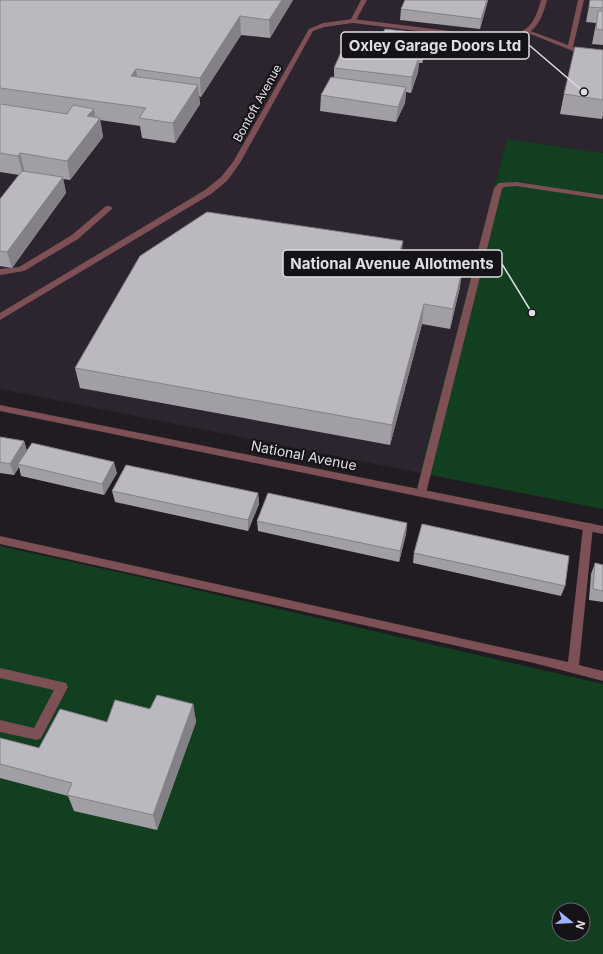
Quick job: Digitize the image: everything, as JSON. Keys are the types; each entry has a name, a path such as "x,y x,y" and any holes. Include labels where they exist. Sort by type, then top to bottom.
{"street":[{"path":"353,21 364,0"},
{"path":"544,0 537,22 526,31 603,61"},
{"path":"570,48 581,0"},
{"name":"Bontoft Avenue","path":"0,317 208,192 224,179 236,163 311,30 323,25 353,21 490,38 509,36 526,31"},
{"path":"421,493 498,188 502,185 516,184 603,197"},
{"path":"0,272 21,269 75,237 109,208"},
{"name":"National Avenue","path":"0,408 603,530"},
{"path":"573,668 588,527"},
{"path":"0,540 534,658 603,676"},
{"path":"0,673 62,687 37,734 0,726"}],"shaded area":[{"path":"0,0 603,0 603,153 507,140 420,473 0,389"}],"green space":[{"path":"507,139 603,153 603,509 420,473"},
{"path":"0,546 154,580 603,684 603,954 0,954"}],"building":[{"path":"0,0 282,0 269,20 240,16 200,78 136,69 131,76 198,85 173,123 139,118 146,108 0,88"},
{"path":"405,0 487,0 481,19 401,9"},
{"path":"590,0 603,0 603,8 589,7"},
{"path":"598,11 603,11 603,30 596,29"},
{"path":"385,29 430,34 423,53 377,47"},
{"path":"575,47 603,50 603,100 564,94"},
{"path":"343,48 419,57 412,77 334,68"},
{"path":"331,77 406,87 398,107 321,95"},
{"path":"0,104 67,114 73,105 94,109 87,116 100,118 67,161 20,153 18,156 0,153"},
{"path":"22,171 63,177 7,252 0,251 0,199"},
{"path":"207,212 403,241 398,257 463,267 453,309 424,304 392,425 75,368 140,256"},
{"path":"0,437 24,441 10,464 0,462"},
{"path":"32,443 114,462 102,484 18,464"},
{"path":"126,465 258,493 248,520 112,491"},
{"path":"268,493 407,523 400,551 257,521"},
{"path":"422,524 569,556 565,586 414,553"},
{"path":"595,563 603,565 603,591 593,589"},
{"path":"157,695 193,704 153,815 67,795 72,783 0,764 0,738 39,748 60,709 107,722 115,700 150,709"}],"place":[{"name":"Oxley Garage Doors Ltd","path":"584,92"},
{"name":"National Avenue Allotments","path":"532,313"}]}
